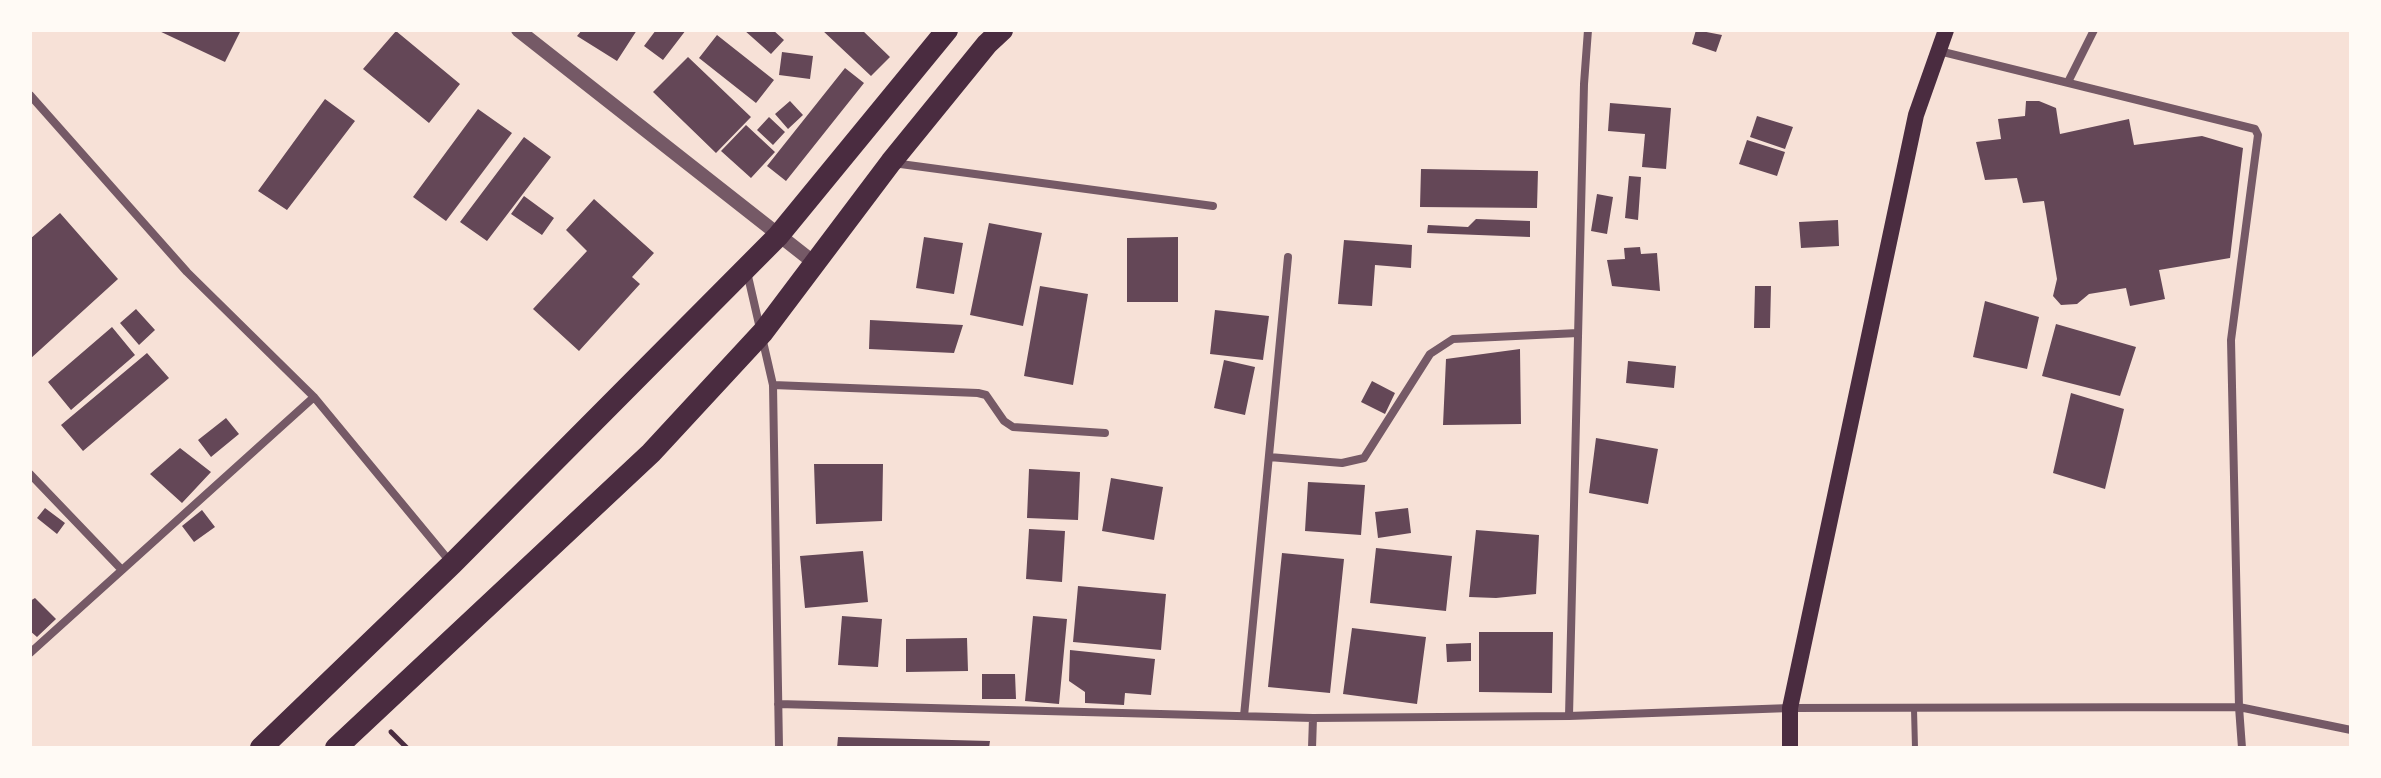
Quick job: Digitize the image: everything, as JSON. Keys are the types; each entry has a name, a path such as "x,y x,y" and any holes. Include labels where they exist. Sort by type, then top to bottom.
{"highway":[{"path":"261,748 452,564 778,236 947,30"},
{"path":"336,748 651,453 763,332 817,265 891,162 987,44 1002,30"}],"main road":[{"path":"1790,748 1790,708 1916,115 1946,30"}],"street":[{"path":"518,30 817,265"},
{"path":"1569,716 1588,30"},
{"path":"2068,82 2094,30"},
{"path":"1939,51 2248,126 2255,129 2258,135 2231,340 2242,748"},
{"path":"30,95 187,272 314,397 452,564"},
{"path":"891,162 1213,206"},
{"path":"1244,716 1288,257"},
{"path":"746,268 773,385 779,748"},
{"path":"1269,457 1342,463 1364,458 1430,354 1453,339 1578,333"},
{"path":"773,385 978,393 986,395 1004,421 1013,427 1105,433"},
{"path":"30,653 314,397"},
{"path":"30,474 122,570"},
{"path":"778,704 1313,718 1569,716 1790,708 2239,707 2351,730"},
{"path":"1312,748 1313,718"}],"lane":[{"path":"1914,709 1915,748"}],"building":[{"path":"157,30 241,30 225,62"},
{"path":"582,30 637,30 617,61 577,36"},
{"path":"656,30 686,30 663,60 644,46"},
{"path":"744,30 773,30 784,40 771,54"},
{"path":"822,30 862,30 890,57 871,76"},
{"path":"1696,30 1722,35 1716,52 1692,44"},
{"path":"396,31 460,84 429,123 363,69"},
{"path":"717,35 774,80 756,103 699,58"},
{"path":"782,52 813,56 810,79 779,75"},
{"path":"688,57 751,117 716,153 653,92"},
{"path":"845,68 864,83 786,181 767,166"},
{"path":"325,99 355,121 287,210 258,191"},
{"path":"790,101 803,115 788,129 775,114"},
{"path":"2026,101 2039,101 2056,108 2060,134 2129,119 2134,145 2202,136 2243,148 2230,258 2159,270 2165,299 2130,306 2126,288 2089,294 2077,304 2061,305 2053,296 2057,279 2044,201 2023,203 2017,178 1985,180 1976,142 2001,139 1998,119 2025,116"},
{"path":"1610,103 1671,108 1666,169 1642,167 1645,134 1608,131"},
{"path":"478,109 512,133 446,221 413,197"},
{"path":"1757,116 1793,127 1785,149 1750,137"},
{"path":"769,117 785,132 773,145 757,130"},
{"path":"746,125 775,152 751,178 721,151"},
{"path":"524,137 551,157 487,241 460,222"},
{"path":"1747,140 1785,152 1777,176 1739,164"},
{"path":"1421,169 1538,171 1537,208 1420,207"},
{"path":"1629,176 1641,177 1638,220 1625,218"},
{"path":"1597,194 1613,197 1607,234 1591,231"},
{"path":"524,196 554,218 542,235 511,214"},
{"path":"594,199 654,253 632,277 640,284 579,351 533,309 587,251 566,230"},
{"path":"60,213 118,279 30,359 30,239"},
{"path":"1476,219 1530,221 1530,237 1427,233 1428,225 1468,227"},
{"path":"1838,220 1839,246 1801,248 1799,222"},
{"path":"989,223 1042,233 1023,326 970,315"},
{"path":"924,237 963,243 954,294 916,288"},
{"path":"1178,237 1178,302 1127,302 1127,238"},
{"path":"1344,240 1412,245 1411,268 1375,265 1372,306 1338,304"},
{"path":"1640,247 1641,254 1657,253 1660,291 1612,286 1607,260 1625,259 1624,248"},
{"path":"1040,286 1088,294 1073,385 1024,376"},
{"path":"1755,286 1771,286 1770,328 1754,328"},
{"path":"1985,301 2039,317 2027,369 1973,357"},
{"path":"136,309 155,330 139,345 120,323"},
{"path":"1215,310 1269,316 1263,360 1210,354"},
{"path":"870,320 963,325 954,353 869,349"},
{"path":"2056,324 2136,347 2120,396 2042,376"},
{"path":"112,327 135,355 71,410 48,382"},
{"path":"1520,349 1521,424 1443,425 1446,359"},
{"path":"147,353 169,378 83,451 61,425"},
{"path":"1224,360 1255,367 1245,415 1214,408"},
{"path":"1628,361 1676,366 1674,388 1626,383"},
{"path":"1372,381 1395,393 1385,414 1361,402"},
{"path":"2071,393 2124,409 2105,489 2053,473"},
{"path":"226,418 239,434 211,457 198,440"},
{"path":"1596,438 1658,449 1648,504 1589,493"},
{"path":"180,448 211,472 182,503 150,474"},
{"path":"814,464 883,464 882,521 816,524"},
{"path":"1029,469 1080,472 1078,520 1027,518"},
{"path":"1111,478 1163,487 1154,540 1102,531"},
{"path":"1308,482 1365,485 1361,535 1305,531"},
{"path":"45,508 65,523 57,534 37,518"},
{"path":"1408,508 1411,533 1378,538 1375,512"},
{"path":"202,510 215,527 194,542 182,526"},
{"path":"1029,529 1065,531 1062,582 1026,579"},
{"path":"1476,530 1539,535 1536,594 1469,597"},
{"path":"1376,548 1452,556 1446,611 1370,603"},
{"path":"863,551 868,602 805,608 800,556"},
{"path":"1282,553 1344,559 1330,693 1268,687"},
{"path":"1078,586 1166,594 1161,650 1073,642"},
{"path":"35,598 56,619 37,637 30,631 30,601"},
{"path":"842,616 882,619 878,667 838,665"},
{"path":"1033,616 1067,619 1059,704 1025,701"},
{"path":"1352,628 1426,637 1417,704 1343,694"},
{"path":"1479,632 1553,632 1552,693 1479,692"},
{"path":"967,638 968,671 906,672 906,639"},
{"path":"1471,643 1471,661 1447,662 1446,644"},
{"path":"1070,650 1155,659 1151,695 1125,693 1124,705 1085,703 1085,692 1069,681"},
{"path":"982,674 1015,674 1016,699 982,699"},
{"path":"838,737 990,741 989,748 837,748"}]}
